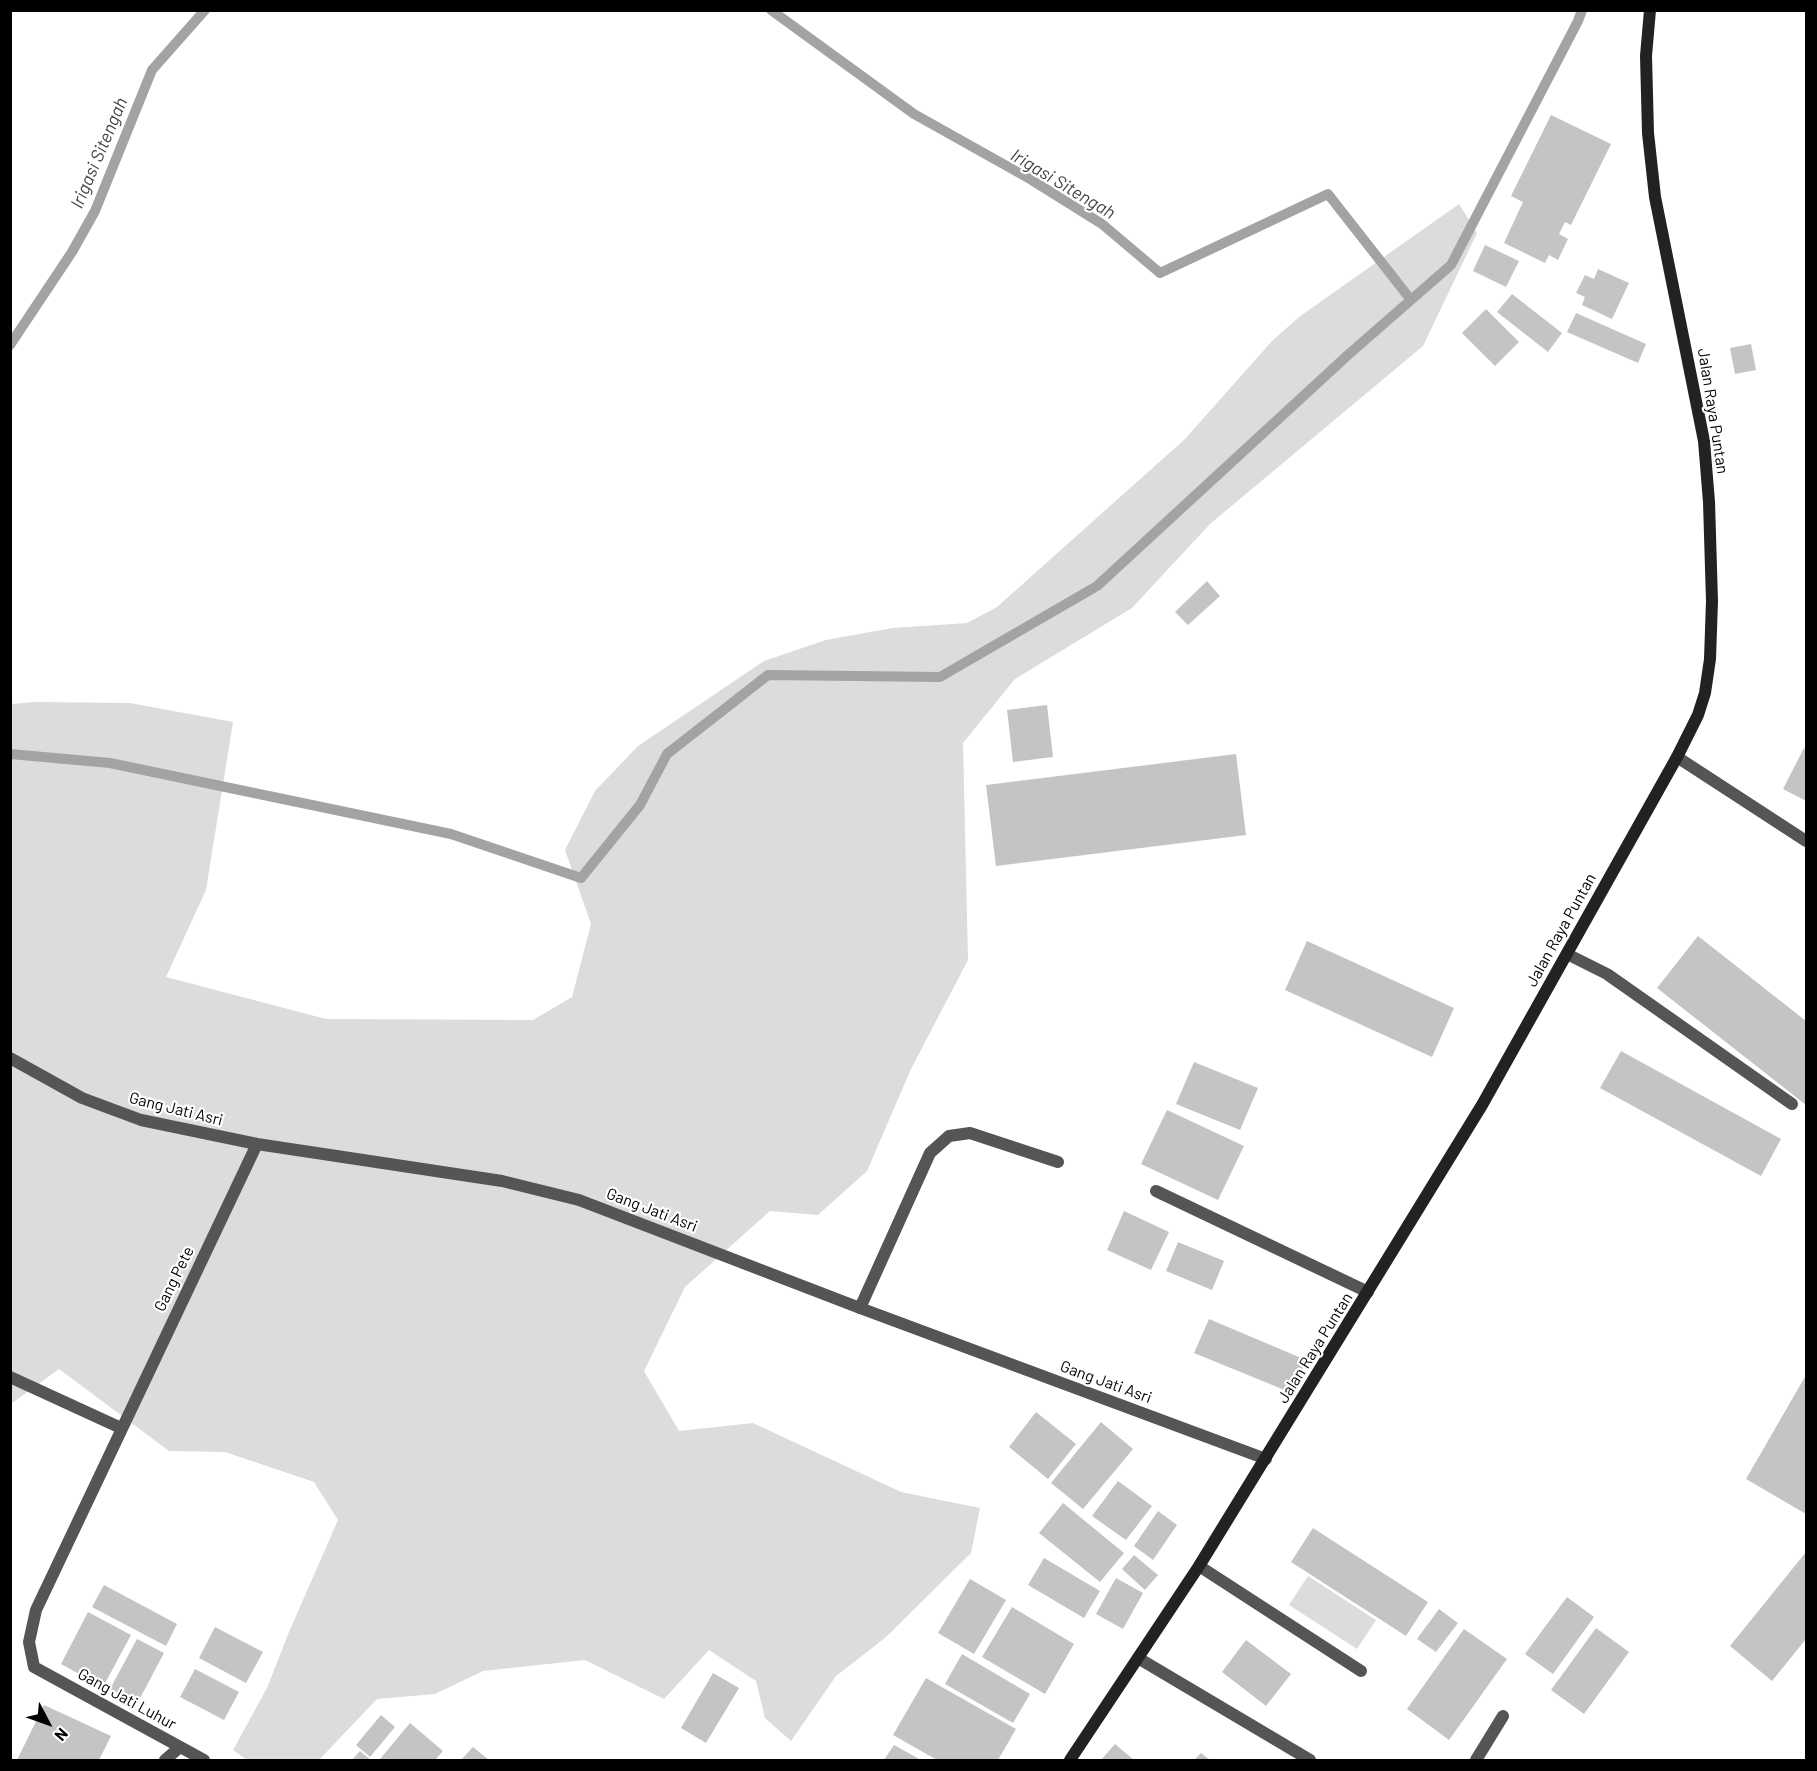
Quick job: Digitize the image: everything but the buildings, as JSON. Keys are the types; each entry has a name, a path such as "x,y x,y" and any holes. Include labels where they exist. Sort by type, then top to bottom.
{"main road":[{"name":"Jalan Raya Puntan","path":"1070,1761 1199,1566 1482,1105 1677,757 1698,715 1705,693 1710,659 1712,601 1709,502 1704,441 1654,197 1648,133 1646,56 1650,10"}],"street":[{"path":"1677,757 1806,841"},
{"path":"1567,954 1607,974 1792,1104"},
{"name":"Gang Jati Asri","path":"10,1058 81,1098 141,1120 257,1144 502,1181 579,1200 860,1308 1266,1459"},
{"path":"860,1308 930,1153 949,1136 970,1133 1058,1162"},
{"name":"Gang Pete","path":"34,1667 29,1642 36,1610 257,1144"},
{"path":"1156,1191 1368,1292"},
{"path":"10,1377 121,1428"},
{"path":"1199,1566 1361,1671"},
{"path":"1138,1658 1310,1761"},
{"name":"Gang Jati Luhur","path":"34,1667 204,1761"},
{"path":"1476,1761 1503,1716"},
{"path":"165,1761 180,1747"}],"shaded area":[{"path":"1459,204 1477,233 1423,346 1210,524 1132,608 1015,679 963,743 968,960 911,1069 867,1171 818,1215 770,1211 685,1287 644,1371 679,1431 753,1423 901,1492 980,1508 971,1553 885,1638 836,1676 791,1741 765,1718 756,1681 709,1650 664,1699 585,1660 483,1671 435,1694 377,1699 319,1760 247,1760 233,1750 267,1688 338,1520 314,1482 225,1452 169,1451 59,1369 11,1404 11,704 130,703 233,722 206,890 166,977 326,1019 533,1020 572,997 591,924 565,850 595,791 638,746 764,661 826,640 893,628 967,623 997,607 1185,439 1272,341 1299,317"},
{"path":"1308,1576 1376,1620 1357,1649 1289,1605"}],"waterway":[{"name":"Irigasi Sitengah","path":"10,345 72,252 95,211 152,70 205,10"},
{"name":"Irigasi Sitengah","path":"771,10 914,114 1030,179 1102,224 1160,273 1328,194 1411,300"},
{"path":"10,754 110,763 451,834 581,878 640,805 667,754 768,675 940,677 1097,586 1349,354 1451,265 1582,10"}]}
